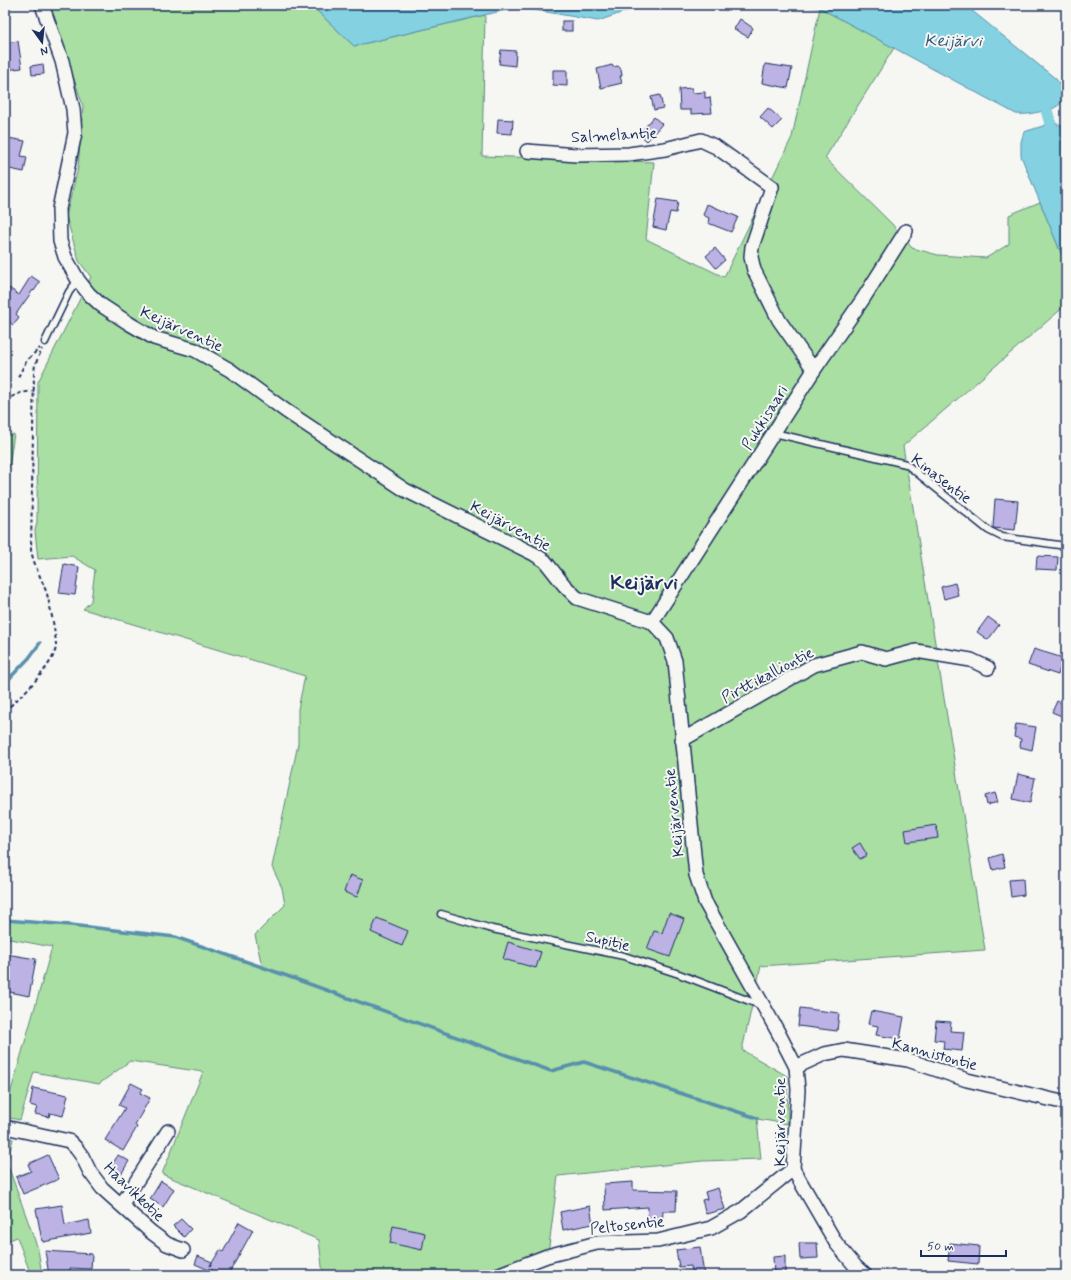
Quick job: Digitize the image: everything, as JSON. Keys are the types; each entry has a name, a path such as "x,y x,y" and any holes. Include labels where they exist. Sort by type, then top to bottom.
{"street":[{"name":"Keijärventie","path":"42,5 62,62 73,108 75,133 59,209 60,241 65,257 78,280 89,294 101,305 154,338 195,350 230,370 286,411 405,490 534,554 545,561 564,585 578,598 652,622 667,638 675,661 696,875 705,902 764,1006 796,1067 798,1090 793,1169 836,1243 856,1267 865,1275"},
{"name":"Salmelantie","path":"527,151 576,155 628,154 665,149 701,140 716,147 772,187 752,247 751,257 754,270 779,320 814,370"},
{"name":"Pukkisaari","path":"652,622 814,370 863,299 906,230"},
{"name":"Pirttikalliontie","path":"682,740 814,665 862,652 886,660 916,651 971,660 988,668"},
{"name":"Kannistontie","path":"796,1067 824,1054 844,1050 908,1060 967,1080 1066,1103"},
{"name":"Haavikkotie","path":"5,1127 69,1141 82,1156 90,1172 102,1188 122,1204 151,1232 167,1244 183,1250"},
{"path":"122,1204 168,1131"},
{"name":"Peltosentie","path":"497,1275 547,1256 597,1242 658,1241 711,1228 741,1211 793,1169"}],"lane":[{"path":"45,342 69,292 78,280"},
{"name":"Kinasentie","path":"774,433 906,464 988,530 1002,538 1066,546"},
{"name":"Supitie","path":"441,914 492,929 624,956 678,974 764,1006"}],"path":[{"path":"18,377 27,360 45,342"},
{"path":"5,711 29,689 43,670 56,646 47,594 34,563 31,550 35,365 45,342"},
{"path":"5,400 20,393 34,391"}],"green space":[{"path":"49,5 311,5 354,46 485,15 482,156 654,162 646,239 724,277 792,137 820,8 894,48 825,158 892,224 912,248 938,255 986,258 1009,244 1009,215 1040,202 1066,265 1066,305 903,446 985,950 761,966 742,1050 787,1076 788,1124 757,1119 761,1159 702,1161 558,1176 548,1254 514,1275 323,1275 319,1240 162,1174 203,1072 130,1061 99,1084 34,1072 20,1120 5,1117 5,1112 52,947 5,938 5,920 71,925 175,937 262,966 255,935 285,905 282,888 272,867 298,744 298,709 305,676 83,609 91,601 95,570 72,556 38,559 35,531 37,522 38,382 91,277 79,261 66,216 78,168 83,106"},
{"path":"14,434 8,472 5,472 5,437"},
{"path":"5,1137 13,1139 7,1163 38,1249 42,1275 31,1275 17,1237 5,1242"}],"water":[{"path":"311,5 644,5 598,21 518,7 354,46"},
{"name":"Keijärvi","path":"791,5 965,5 1056,79 1063,91 1062,101 1049,112 1045,113 1044,111 1016,114 820,8"},
{"path":"1050,122 1066,127 1066,265 1021,156 1021,142 1024,132 1046,125"}],"building":[{"path":"740,19 753,28 748,37 734,29"},
{"path":"562,21 572,21 572,31 562,31"},
{"path":"18,41 22,68 5,70 5,43"},
{"path":"501,50 516,51 515,66 499,64"},
{"path":"43,64 44,74 32,75 31,66"},
{"path":"765,64 792,68 788,88 762,83"},
{"path":"612,65 613,67 618,66 621,69 622,76 620,76 622,83 601,88 597,69"},
{"path":"553,70 567,70 567,86 553,85"},
{"path":"692,88 692,93 705,92 705,98 710,97 712,113 691,114 691,110 680,110 679,89"},
{"path":"660,95 663,108 654,110 651,97"},
{"path":"768,108 782,120 773,129 760,117"},
{"path":"654,117 662,124 647,141 639,134"},
{"path":"498,119 513,120 512,134 497,133"},
{"path":"8,138 25,141 21,156 27,157 24,172 5,168 5,150"},
{"path":"658,199 678,202 676,213 670,212 666,230 653,227"},
{"path":"707,204 738,217 731,232 708,223 709,218 703,215"},
{"path":"715,248 725,260 716,268 706,256"},
{"path":"31,276 40,282 16,314 19,317 13,325 5,319 5,293 9,288 19,295"},
{"path":"995,499 1018,501 1015,530 993,528"},
{"path":"1037,556 1058,557 1057,570 1036,569"},
{"path":"64,564 79,567 75,595 59,593"},
{"path":"955,583 958,595 944,599 941,587"},
{"path":"988,617 999,625 988,640 977,632"},
{"path":"1034,649 1063,658 1058,675 1028,665"},
{"path":"1057,701 1066,705 1066,718 1052,712"},
{"path":"1016,724 1036,727 1032,750 1020,747 1021,739 1014,737"},
{"path":"1018,774 1035,778 1030,803 1013,799"},
{"path":"995,793 998,802 987,805 985,796"},
{"path":"936,825 938,838 907,842 905,830"},
{"path":"860,843 867,855 860,859 852,848"},
{"path":"1002,854 1005,867 993,870 990,858"},
{"path":"350,875 363,880 357,897 344,892"},
{"path":"1023,879 1024,895 1011,897 1009,880"},
{"path":"669,913 684,919 670,957 647,949 654,931 662,933"},
{"path":"377,918 408,931 402,946 371,932"},
{"path":"508,942 541,952 536,968 503,959"},
{"path":"6,954 36,959 29,996 5,991"},
{"path":"800,1008 839,1013 837,1031 798,1026"},
{"path":"871,1011 904,1017 900,1039 876,1035 878,1026 868,1024"},
{"path":"936,1021 951,1022 950,1031 964,1032 962,1051 943,1049 944,1041 934,1040"},
{"path":"131,1083 143,1089 140,1093 150,1098 135,1125 137,1127 123,1151 105,1140 125,1108 119,1105"},
{"path":"33,1088 68,1095 63,1116 50,1113 49,1117 35,1114 37,1107 30,1105"},
{"path":"48,1155 59,1179 23,1194 16,1177 31,1171 28,1164"},
{"path":"118,1155 129,1161 120,1176 109,1170"},
{"path":"161,1181 174,1189 163,1207 150,1199"},
{"path":"633,1182 633,1190 677,1191 676,1211 663,1211 662,1226 647,1225 648,1207 605,1210 604,1184"},
{"path":"718,1188 725,1209 706,1214 702,1200 707,1199 705,1192"},
{"path":"62,1205 65,1225 89,1220 91,1233 43,1242 36,1209"},
{"path":"590,1206 593,1224 563,1230 560,1212"},
{"path":"181,1219 191,1229 184,1237 173,1226"},
{"path":"239,1222 253,1230 228,1275 221,1275 209,1268 209,1270 195,1264 198,1256 212,1262 210,1266 220,1250 223,1252"},
{"path":"393,1226 425,1233 422,1250 390,1243"},
{"path":"799,1243 817,1243 818,1258 800,1259"},
{"path":"950,1243 979,1246 978,1264 948,1261"},
{"path":"700,1247 704,1275 692,1275 691,1266 679,1267 676,1250"},
{"path":"45,1251 92,1254 91,1269 70,1268 71,1275 49,1275"},
{"path":"785,1256 785,1274 774,1275 773,1257"}],"waterway":[{"path":"1047,112 1050,122"},
{"path":"5,683 29,658 40,643"},
{"path":"5,920 71,925 175,937 551,1071 584,1062 757,1118"}],"district":[{"name":"Keijärvi","path":"644,582"}]}
